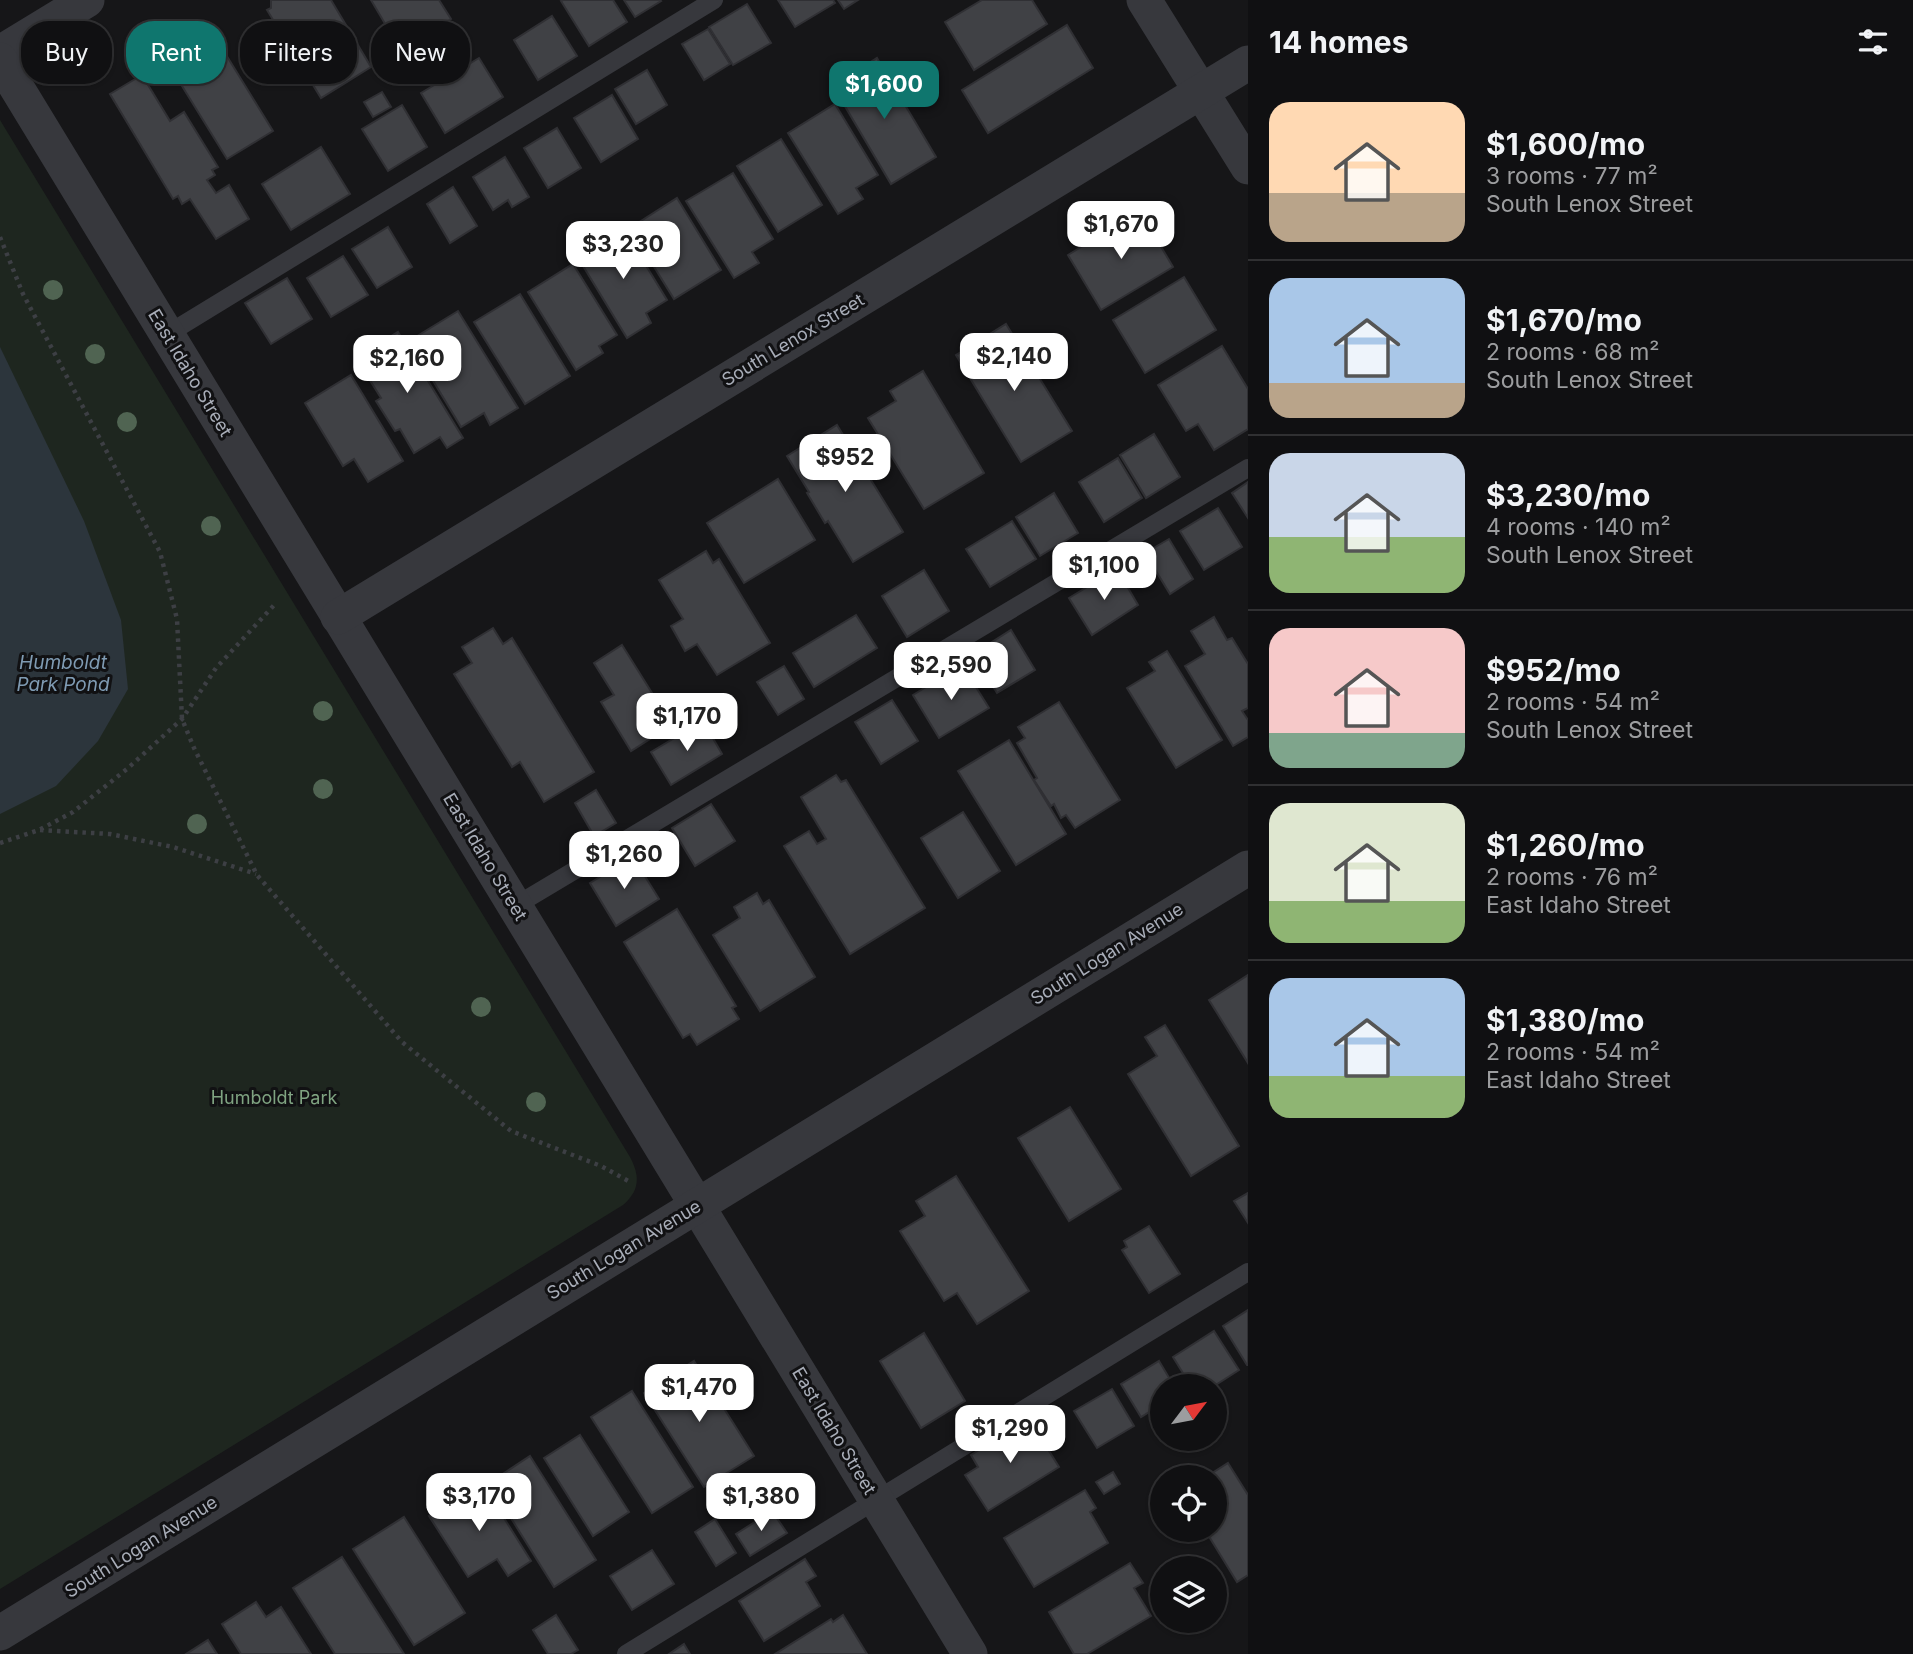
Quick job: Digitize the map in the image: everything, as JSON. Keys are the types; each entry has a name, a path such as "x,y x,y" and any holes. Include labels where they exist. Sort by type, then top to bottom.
{"street":[{"path":"0,53 86,0"},
{"path":"1144,0 1248,167"},
{"name":"East Idaho Street","path":"0,60 970,1654"},
{"name":"South Lenox Street","path":"338,617 1248,63"},
{"name":"South Logan Avenue","path":"0,1633 1248,868"}],"lane":[{"path":"166,335 714,0"},
{"path":"514,906 1248,468"},
{"path":"626,1654 1248,1272"}],"path":[{"path":"0,237 23,294 160,552 177,619 181,719 257,874 304,932 402,1042 511,1131 601,1166 632,1183"},
{"path":"0,843 39,830 73,812 127,769 181,719 216,668 276,603"},
{"path":"39,830 110,834 160,844 257,874"}],"green space":[{"name":"Humboldt Park","path":"0,120 630,1157 636,1170 637,1182 633,1194 623,1205 0,1589"}],"water":[{"name":"Humboldt Park Pond","path":"0,347 84,521 121,620 128,689 98,741 56,786 0,814"}],"building":[{"path":"271,0 331,0 344,21 274,21 267,10 271,8"},
{"path":"371,0 439,0 451,19 448,21 383,21"},
{"path":"613,0 627,22 589,46 561,1"},
{"path":"624,0 660,0 661,1 635,17"},
{"path":"778,0 833,0 835,3 795,27"},
{"path":"838,0 858,0 844,9"},
{"path":"982,0 1032,0 1047,24 974,70 945,22"},
{"path":"747,4 771,43 733,65 709,27"},
{"path":"552,16 577,56 538,80 514,40"},
{"path":"1067,25 1093,68 988,133 962,90"},
{"path":"708,29 730,64 704,80 682,44"},
{"path":"357,44 371,67 357,76"},
{"path":"226,55 240,77 240,84 244,84 273,131 227,159 181,84 226,84"},
{"path":"479,58 503,97 445,133 421,93 436,84 470,84 470,63"},
{"path":"877,58 936,157 891,184 833,86"},
{"path":"647,70 667,105 636,124 615,89"},
{"path":"127,84 147,84 170,121 184,112 218,167 212,170 215,175 207,180 216,193 229,185 249,219 216,239 190,199 182,204 178,196 173,199 110,94"},
{"path":"312,84 344,84 321,98"},
{"path":"382,92 391,107 373,117 364,102"},
{"path":"612,95 638,139 601,162 574,118"},
{"path":"835,104 878,175 856,188 863,199 838,214 788,133"},
{"path":"402,105 427,147 388,171 362,129"},
{"path":"557,128 581,168 548,188 524,148"},
{"path":"781,139 822,205 778,232 737,166"},
{"path":"321,147 350,194 291,230 262,184"},
{"path":"505,157 529,197 512,207 508,200 493,210 473,177"},
{"path":"733,173 773,239 752,252 759,263 734,278 686,201"},
{"path":"453,187 477,226 450,243 427,204"},
{"path":"677,198 721,270 674,299 630,228"},
{"path":"1140,211 1173,267 1101,310 1068,255"},
{"path":"388,227 412,267 377,288 352,249"},
{"path":"623,228 667,300 646,313 651,323 627,338 577,256"},
{"path":"343,256 368,295 331,317 307,278"},
{"path":"573,264 617,335 599,346 603,353 576,370 528,292"},
{"path":"1184,277 1216,330 1145,373 1113,320"},
{"path":"287,278 312,319 271,344 245,303"},
{"path":"520,294 570,376 525,404 474,322"},
{"path":"458,311 518,408 490,425 484,413 461,427 409,341"},
{"path":"1006,324 1072,431 1021,462 956,355"},
{"path":"398,332 463,438 447,448 440,437 414,453 400,429 395,431 376,401 381,398 356,358"},
{"path":"1222,346 1248,389 1248,429 1214,450 1198,424 1186,431 1158,385"},
{"path":"923,371 984,473 924,509 868,418 896,401 890,391"},
{"path":"351,375 403,461 368,482 354,459 343,466 305,403"},
{"path":"837,425 903,532 853,562 828,521 825,523 787,456"},
{"path":"1154,434 1180,477 1146,498 1120,455"},
{"path":"1118,458 1142,498 1104,522 1079,482"},
{"path":"778,479 815,540 744,583 707,523"},
{"path":"1248,482 1248,518 1232,493"},
{"path":"1054,493 1078,533 1040,556 1016,517"},
{"path":"1218,508 1242,547 1204,570 1180,531"},
{"path":"1012,521 1036,559 990,587 966,549"},
{"path":"1169,539 1193,579 1170,594 1145,553"},
{"path":"706,551 713,563 719,559 770,643 717,675 697,644 685,651 671,626 683,619 659,580"},
{"path":"1117,569 1138,605 1092,635 1069,598"},
{"path":"924,570 949,611 907,637 882,596"},
{"path":"856,615 877,648 814,687 793,653"},
{"path":"1214,617 1227,640 1232,638 1248,664 1248,708 1242,711 1248,720 1248,737 1233,746 1185,666 1205,654 1191,631"},
{"path":"493,628 503,644 512,638 594,772 544,802 520,762 512,767 454,674 472,663 462,647"},
{"path":"1011,630 1035,670 997,693 973,654"},
{"path":"622,645 672,725 631,751 601,702 614,695 594,663"},
{"path":"1167,651 1222,740 1176,768 1127,688 1155,671 1149,662"},
{"path":"962,665 989,708 939,738 913,695"},
{"path":"784,666 804,699 778,715 757,682"},
{"path":"892,700 918,741 881,764 855,722"},
{"path":"1059,702 1120,800 1075,828 1066,815 1061,818 1054,804 1051,806 1034,780 1037,778 1017,743 1025,738 1018,727"},
{"path":"703,721 722,754 671,785 651,752"},
{"path":"1009,740 1066,834 1016,865 958,771"},
{"path":"836,775 841,782 846,780 925,908 850,954 784,846 809,831 817,844 826,839 801,797"},
{"path":"596,790 616,823 594,836 575,803"},
{"path":"711,804 735,841 695,866 672,828"},
{"path":"963,812 1000,871 958,898 921,838"},
{"path":"633,857 659,899 616,926 590,883"},
{"path":"757,893 763,904 769,900 815,977 760,1011 713,935 740,918 734,907"},
{"path":"677,909 736,1006 732,1008 739,1019 697,1045 690,1034 683,1038 624,942"},
{"path":"1248,975 1248,1063 1209,1000"},
{"path":"1165,1025 1239,1146 1191,1176 1128,1074 1157,1056 1145,1037"},
{"path":"1070,1107 1121,1189 1069,1221 1018,1138"},
{"path":"956,1176 1029,1291 977,1324 957,1293 944,1301 900,1231 925,1216 916,1201"},
{"path":"1248,1193 1248,1223 1234,1201"},
{"path":"1149,1226 1180,1274 1149,1293 1122,1250 1127,1247 1124,1241"},
{"path":"1248,1310 1248,1365 1247,1365 1223,1326"},
{"path":"1214,1331 1239,1370 1227,1378 1227,1374 1184,1374 1173,1357"},
{"path":"924,1333 965,1401 921,1428 880,1361"},
{"path":"694,1361 754,1456 704,1487 644,1393"},
{"path":"1159,1361 1167,1374 1150,1374 1150,1411 1141,1417 1121,1384"},
{"path":"1112,1389 1134,1426 1097,1448 1074,1411"},
{"path":"632,1391 693,1487 652,1513 591,1417"},
{"path":"1029,1419 1059,1467 988,1511 965,1475 978,1467 971,1455"},
{"path":"580,1435 629,1512 593,1536 544,1458"},
{"path":"530,1456 596,1560 554,1587 489,1483"},
{"path":"1228,1463 1248,1495 1248,1575 1237,1582 1227,1566 1227,1556 1221,1556 1212,1542 1227,1542 1227,1465 1225,1465"},
{"path":"1113,1472 1120,1484 1104,1494 1096,1482"},
{"path":"482,1483 531,1561 508,1576 497,1559 468,1577 429,1516"},
{"path":"1085,1490 1096,1508 1090,1512 1108,1543 1034,1587 1004,1538"},
{"path":"772,1511 787,1533 750,1556 736,1534"},
{"path":"404,1517 465,1613 414,1645 353,1549"},
{"path":"715,1519 736,1553 716,1566 695,1532"},
{"path":"652,1550 674,1584 632,1610 610,1576"},
{"path":"342,1557 404,1654 335,1654 293,1588"},
{"path":"805,1559 816,1576 806,1582 820,1606 764,1641 739,1601"},
{"path":"1130,1563 1143,1583 1134,1588 1150,1617 1087,1654 1074,1654 1049,1612"},
{"path":"256,1602 266,1617 281,1607 311,1654 241,1654 222,1624"},
{"path":"556,1615 578,1650 571,1654 548,1654 533,1630"},
{"path":"843,1615 867,1654 775,1654 831,1619 833,1622"},
{"path":"208,1640 217,1654 186,1654"},
{"path":"684,1644 690,1654 669,1654"}]}
